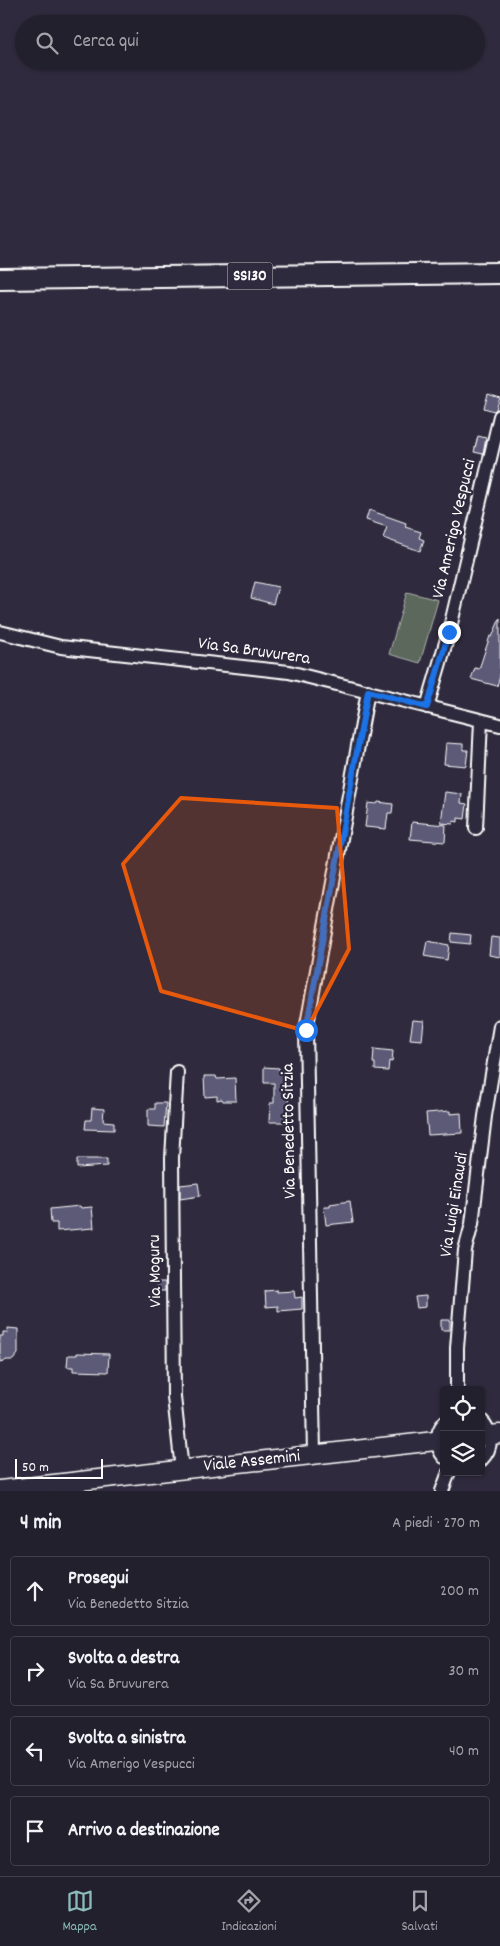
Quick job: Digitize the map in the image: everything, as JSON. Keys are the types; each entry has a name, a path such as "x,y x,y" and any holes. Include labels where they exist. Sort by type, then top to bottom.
{"main road":[{"name":"SS130","path":"0,266 500,260"},
{"name":"SS130","path":"0,279 500,272"},
{"name":"Viale Assemini","path":"0,1490 440,1440"}],"street":[{"name":"Via Amerigo Vespucci","path":"427,707 449,632 500,416"},
{"name":"Via Sa Bruvurera","path":"0,632 61,647 289,672 500,725"},
{"name":"Via Benedetto Sitzia","path":"314,1455 306,1030 368,691"},
{"path":"476,828 481,721"},
{"name":"Via Luigi Einaudi","path":"457,1386 457,1348 465,1250 472,1224 485,1116 500,1026"},
{"name":"Via Moguru","path":"177,1072 172,1158 174,1397 182,1470"},
{"path":"485,1455 490,1443 488,1431"},
{"path":"442,1491 448,1476"}],"highlighted area":[{"path":"181,798 337,808 349,949 306,1031 161,991 123,864"}],"green space":[{"path":"407,592 438,600 420,663 389,654"}],"building":[{"path":"488,394 500,398 494,411 484,408"},
{"path":"478,436 486,438 483,454 474,452"},
{"path":"369,510 406,523 405,527 421,532 419,538 424,540 420,551 383,538 387,527 366,520"},
{"path":"255,582 278,587 273,604 251,598"},
{"path":"500,618 500,676 497,686 471,679 475,668 479,669 490,636 492,637"},
{"path":"446,743 463,744 463,750 468,750 466,766 444,764"},
{"path":"445,792 462,794 461,803 467,804 465,819 458,818 458,822 454,821 453,824 441,823"},
{"path":"378,802 393,804 392,813 388,813 386,829 365,827 368,803 377,804"},
{"path":"412,822 446,825 445,842 410,839"},
{"path":"452,933 471,935 470,944 451,942"},
{"path":"491,937 500,938 500,957 489,955"},
{"path":"427,941 449,945 447,960 424,956"},
{"path":"413,1020 424,1021 422,1040 410,1039"},
{"path":"374,1049 393,1051 392,1062 389,1061 388,1071 375,1070 375,1063 373,1063"},
{"path":"264,1067 279,1068 279,1072 289,1072 288,1122 269,1122 270,1103 274,1103 274,1083 264,1083"},
{"path":"204,1076 216,1076 217,1079 235,1078 236,1101 217,1100 217,1096 205,1097"},
{"path":"155,1103 166,1103 164,1127 148,1126 148,1109 155,1109"},
{"path":"92,1108 104,1109 103,1121 114,1122 114,1130 85,1129 86,1120 91,1120"},
{"path":"450,1111 450,1114 461,1113 462,1133 428,1135 426,1113"},
{"path":"77,1159 107,1159 107,1166 77,1168"},
{"path":"198,1183 200,1196 180,1199 180,1185"},
{"path":"350,1201 353,1222 326,1225 324,1207 330,1207 330,1204"},
{"path":"80,1206 81,1208 92,1207 94,1228 57,1231 57,1223 51,1223 50,1209"},
{"path":"157,1282 165,1282 165,1291 157,1291"},
{"path":"277,1290 277,1292 294,1291 295,1298 302,1297 302,1309 278,1311 278,1306 266,1307 265,1291"},
{"path":"426,1296 426,1307 417,1308 415,1297"},
{"path":"441,1320 450,1320 450,1330 441,1330"},
{"path":"8,1328 18,1329 18,1354 13,1360 0,1362 0,1336 3,1336 3,1332 8,1332"},
{"path":"77,1353 109,1354 108,1372 73,1371 73,1367 67,1367 68,1355 77,1355"}],"route":[{"path":"306,1030 368,691 427,707 449,632"}]}
